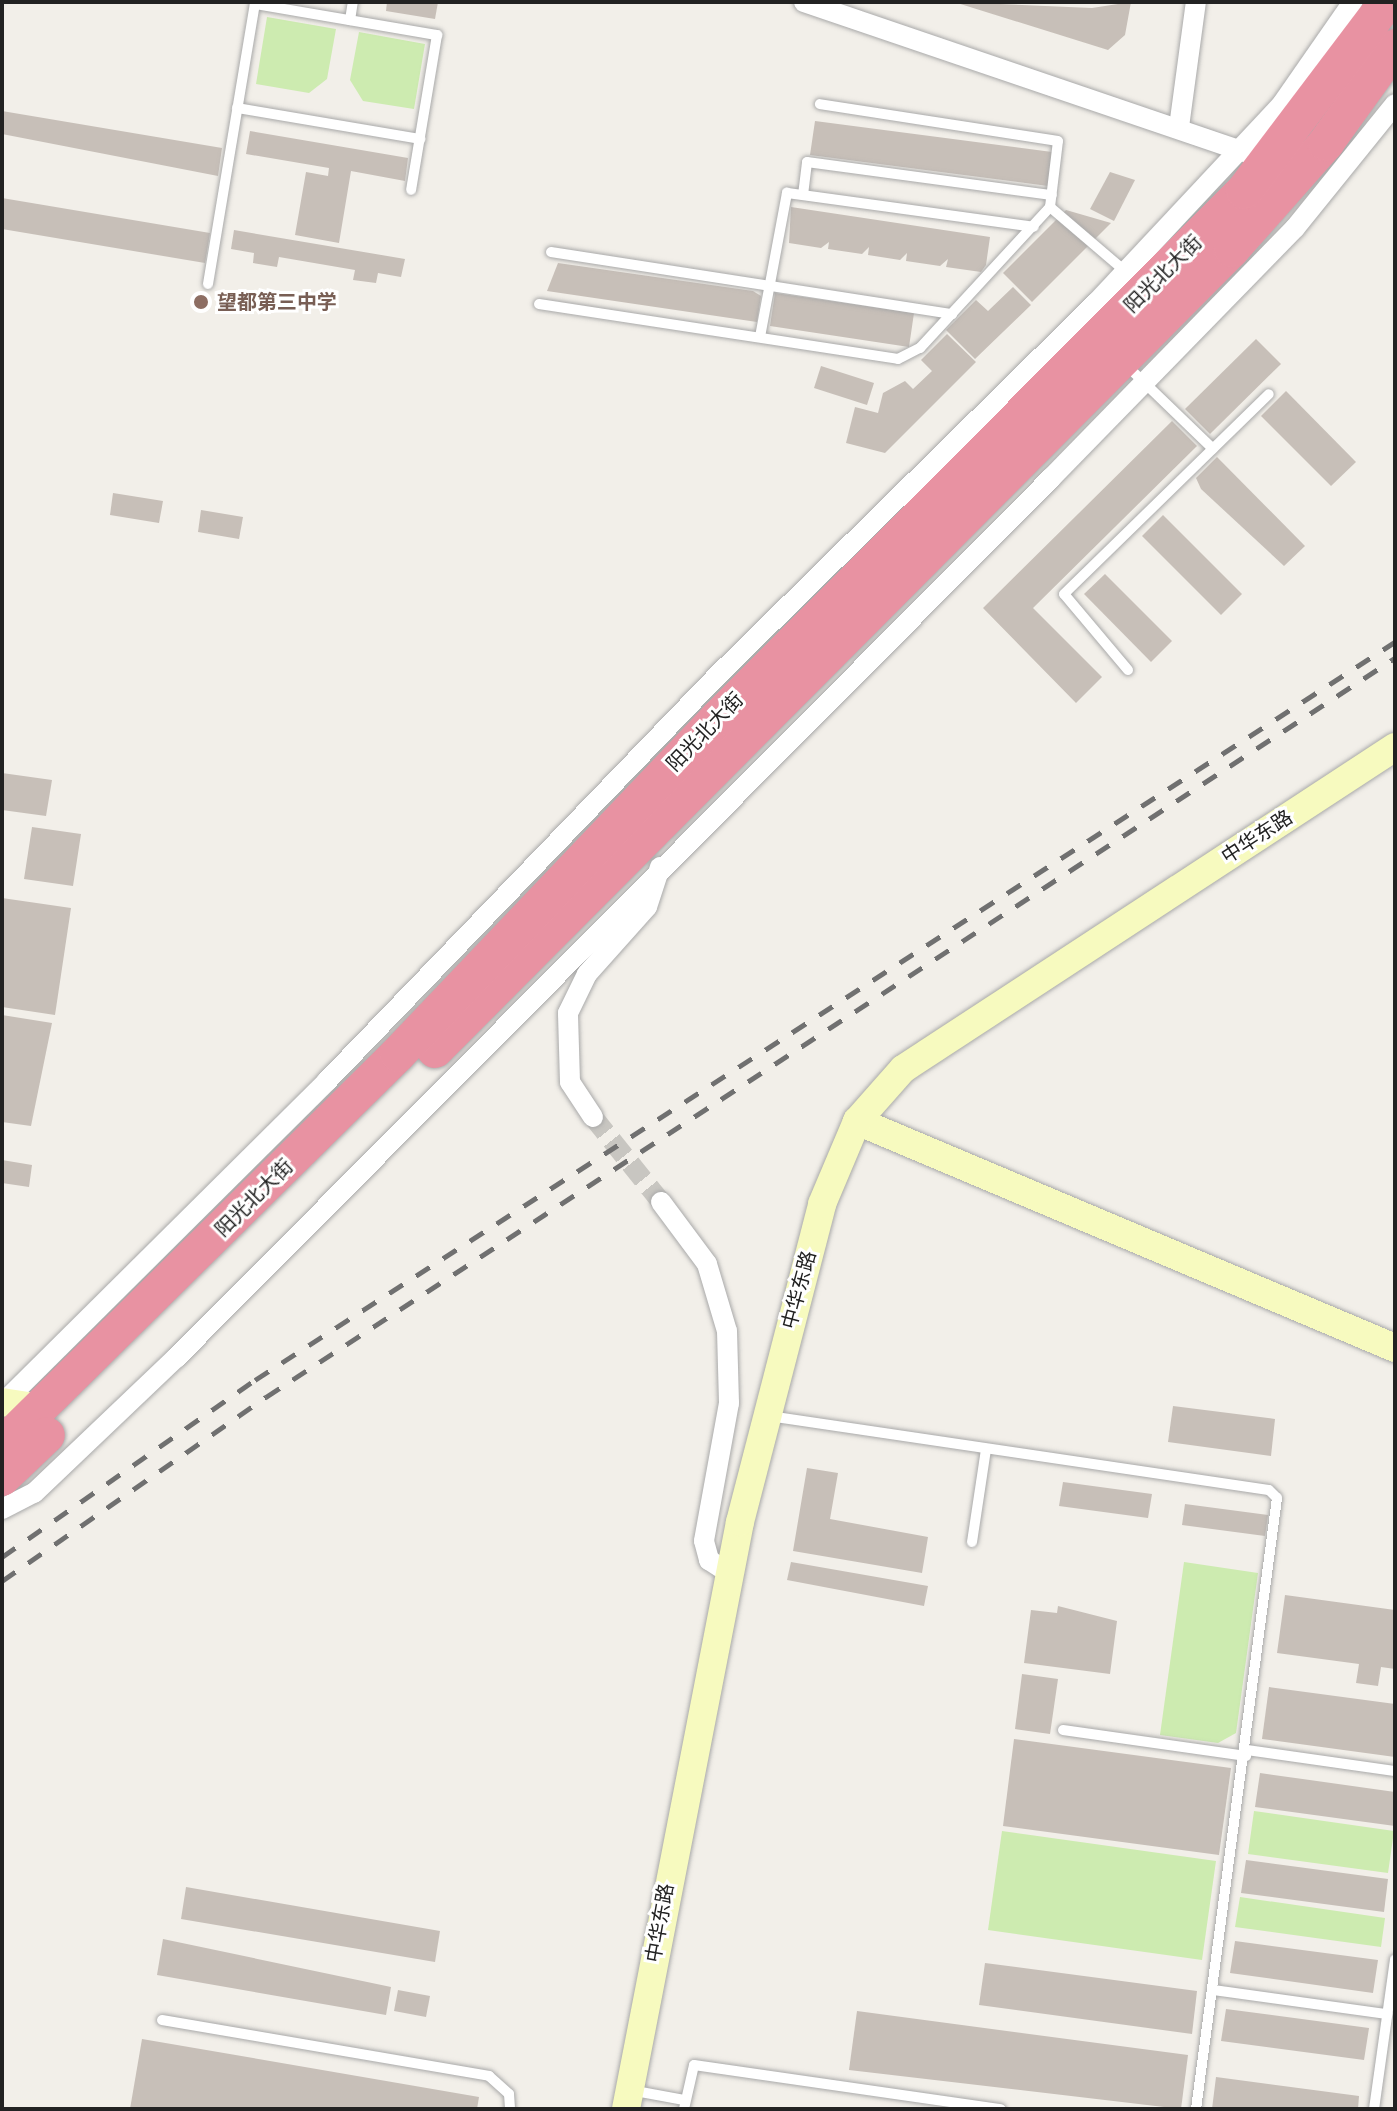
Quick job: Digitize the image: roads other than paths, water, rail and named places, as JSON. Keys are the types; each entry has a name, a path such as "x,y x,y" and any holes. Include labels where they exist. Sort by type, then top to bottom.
{"highway":[{"name":"阳光北大街","path":"2,1445 398,1054 1254,155 1387,2"},
{"name":"阳光北大街","path":"2,1478 654,852 1133,371 1298,178 1395,47"}],"street":[{"path":"804,2 1254,155"},
{"path":"1179,127 1196,2"},
{"path":"2,1403 1126,272 1254,155 1282,104 1353,2"},
{"path":"1133,371 1295,228 1395,104"},
{"name":"中华东路","path":"628,2100 729,1573 766,1416 822,1204 857,1121 903,1069 1395,747"},
{"path":"593,1117 570,1082 568,1013 587,974 647,907 654,852"},
{"path":"2,1509 34,1493 176,1358 654,852"},
{"path":"857,1121 1395,1348"},
{"path":"661,1202 707,1264 727,1331 729,1403 704,1541 709,1560 729,1573"},
{"path":"2,1403 40,1408"}],"lane":[{"path":"350,20 353,2"},
{"path":"208,284 255,4 437,35 411,190"},
{"path":"539,304 898,359 920,348 1034,227 1051,201 1058,141 820,104"},
{"path":"237,108 420,139"},
{"path":"803,195 807,162 1051,201 1126,272"},
{"path":"760,337 787,193 1034,227"},
{"path":"551,252 952,314"},
{"path":"1133,371 1213,449"},
{"path":"1128,670 1064,594 1269,394"},
{"path":"766,1416 1269,1490 1277,1498 1247,1753 1196,2109"},
{"path":"972,1542 986,1449"},
{"path":"1063,1730 1395,1771"},
{"path":"1374,2109 1395,1959"},
{"path":"1213,1990 1387,2014"},
{"path":"162,2020 489,2076 509,2094 510,2109"},
{"path":"1380,2064 1395,2066"},
{"path":"628,2100 684,2104 694,2065 1001,2109"}],"tunnel":[{"path":"593,1117 661,1202"}],"railway":[{"path":"2,1557 255,1380 1395,642"},
{"path":"2,1581 266,1397 1395,658"}],"place":[{"name":"望都第三中学","path":"201,302"}]}
